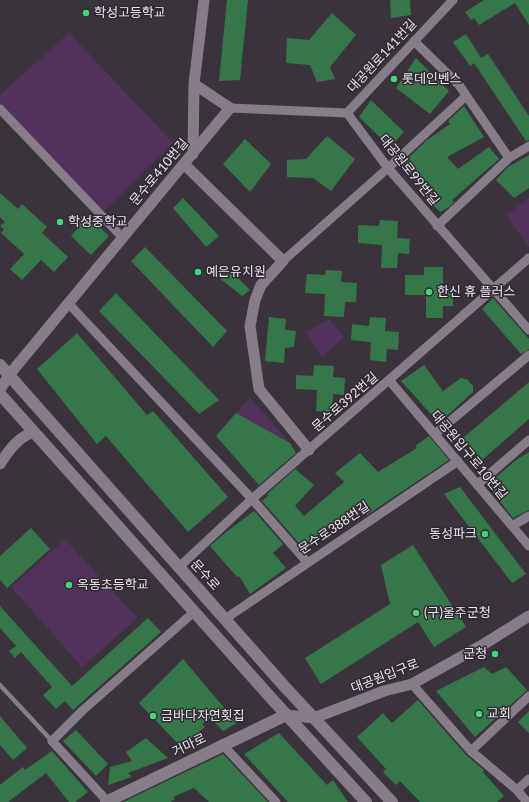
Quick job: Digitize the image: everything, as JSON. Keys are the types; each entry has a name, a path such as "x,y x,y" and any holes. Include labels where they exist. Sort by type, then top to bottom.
{"main road":[{"name":"문수로","path":"0,365 225,619 392,802"},
{"path":"0,394 286,715 366,802"},
{"name":"거마로","path":"107,802 222,744 286,715"}],"street":[{"path":"193,154 194,84 204,0"},
{"name":"대공원로141번길","path":"347,113 453,0"},
{"path":"414,40 459,85 509,158"},
{"path":"194,84 230,108 347,113"},
{"path":"309,450 259,389 250,326 255,300 261,285 283,261 388,168 466,96"},
{"name":"문수로410번길","path":"0,390 9,375 230,108"},
{"path":"0,109 122,237"},
{"name":"대공원로99번길","path":"347,113 388,168 529,330"},
{"path":"437,226 509,158 529,146"},
{"path":"184,164 283,261"},
{"name":"문수로392번길","path":"179,567 252,499 529,258"},
{"path":"68,303 252,499 307,562"},
{"path":"435,434 529,355"},
{"name":"대공원입구로10번길","path":"389,380 529,546"},
{"path":"0,464 9,450 19,440 34,432"},
{"path":"477,484 529,440"},
{"name":"문수로388번길","path":"225,619 458,461"},
{"path":"512,526 529,516"},
{"path":"107,802 52,741 82,711 194,612"},
{"name":"대공원입구로","path":"286,715 314,718 384,691 412,684 484,644 529,616"},
{"path":"412,684 471,751 517,790 527,802"},
{"path":"471,751 529,696"},
{"path":"222,744 276,802"},
{"path":"517,790 529,778"}],"lane":[{"path":"0,685 52,741"}],"shaded area":[{"path":"69,33 173,143 102,213 0,105 0,95"},
{"path":"529,198 529,248 506,215"},
{"path":"329,319 344,337 322,357 306,333"},
{"path":"250,398 290,443 236,413"},
{"path":"65,539 137,618 82,667 11,587"}],"building":[{"path":"227,0 248,0 240,80 219,81"},
{"path":"390,0 410,0 411,15 391,18"},
{"path":"484,0 529,0 529,25 515,3 479,25 474,18 471,20 465,12"},
{"path":"332,13 356,35 330,67 335,79 317,82 310,65 286,63 287,38 309,40"},
{"path":"466,34 481,58 488,54 529,116 529,140 526,141 474,63 470,66 453,42"},
{"path":"416,58 449,91 430,114 396,88"},
{"path":"371,100 404,132 390,147 359,117"},
{"path":"464,106 484,137 447,157 458,169 489,147 499,159 452,200 454,202 449,207 440,212 422,194 424,192 402,164 427,140 450,124 448,121"},
{"path":"327,136 355,159 331,191 313,178 287,177 287,160 306,159"},
{"path":"245,139 271,164 250,192 223,164"},
{"path":"529,155 529,188 514,198 496,180 508,167"},
{"path":"0,193 18,209 22,204 47,227 42,233 68,257 54,272 41,260 22,280 10,269 24,254 1,233 4,229 0,226 5,222 0,217"},
{"path":"183,198 219,236 206,247 173,208"},
{"path":"83,215 88,220 90,218 109,236 91,255 71,236 78,228 74,225"},
{"path":"380,220 398,221 397,238 410,239 409,254 398,253 397,268 381,268 382,245 358,243 358,225 379,226"},
{"path":"145,247 227,331 213,347 131,261"},
{"name":"한신 휴 플러스","path":"424,267 443,267 443,288 453,288 453,306 443,306 443,318 426,318 426,295 405,295 405,275 424,275"},
{"path":"229,269 250,290 242,296 218,277"},
{"path":"326,270 342,271 341,282 357,283 356,302 345,302 344,317 324,316 325,294 305,293 307,274 325,275"},
{"path":"116,293 219,400 199,414 99,311"},
{"path":"493,298 529,339 529,349 521,354 482,309"},
{"path":"269,317 286,319 285,330 296,331 294,347 285,348 284,363 265,361"},
{"path":"370,317 386,318 385,331 399,332 398,350 387,349 386,362 370,360 371,342 351,340 352,324 369,326"},
{"path":"77,333 147,415 153,411 228,497 188,532 106,436 97,444 37,369"},
{"path":"314,365 334,366 333,377 345,378 344,395 333,394 332,412 316,411 317,390 296,389 296,375 313,376"},
{"path":"424,365 443,391 461,378 468,380 473,386 473,392 439,423 401,381"},
{"path":"529,382 529,419 482,460 463,438"},
{"path":"236,413 290,443 296,453 259,485 216,436"},
{"path":"429,436 449,460 367,515 359,506 304,549 262,501 269,495 267,494 295,469 314,485 295,506 304,516 344,482 335,473 360,453 378,472 417,448 415,446"},
{"path":"529,452 529,510 513,518 487,485 516,460"},
{"name":"동성파크","path":"460,487 526,574 512,583 444,494"},
{"path":"254,511 283,544 273,553 286,568 250,594 239,576 237,577 210,546"},
{"path":"31,528 50,549 7,588 0,580 0,556"},
{"name":"(구)울주군청","path":"413,545 466,627 434,647 418,622 321,684 305,658 390,604 381,565"},
{"path":"0,606 72,686 148,618 161,632 73,710 65,701 56,709 43,695 52,687 21,652 15,658 9,651 16,646 0,628"},
{"path":"183,659 237,723 223,731 210,718 202,724 205,727 181,747 139,703"},
{"name":"교회","path":"484,667 492,674 506,667 527,690 475,737 436,691"},
{"path":"418,700 466,755 484,770 483,772 504,796 497,802 420,802 400,781 396,785 383,772 386,769 357,737 383,713 392,723"},
{"path":"529,711 529,733 518,722"},
{"path":"0,716 27,748 13,760 0,745"},
{"path":"76,730 108,764 96,776 63,741"},
{"path":"279,733 327,785 333,780 348,802 288,802 244,754"},
{"path":"146,738 168,758 128,773 132,777 108,785 110,767 132,761 126,752"},
{"path":"52,751 88,792 75,802 69,802 46,773 8,802 0,802 0,785 23,767 25,770"},
{"path":"223,754 268,802 209,802 194,788 173,797 175,799 170,802 123,802"}],"place":[{"name":"학성고등학교","path":"86,13"},
{"name":"롯데인벤스","path":"394,79"},
{"name":"학성중학교","path":"60,222"},
{"name":"예은유치원","path":"198,272"},
{"name":"한신 휴 플러스","path":"429,292"},
{"name":"동성파크","path":"485,534"},
{"name":"옥동초등학교","path":"69,585"},
{"name":"(구)울주군청","path":"416,613"},
{"name":"군청","path":"495,654"},
{"name":"교회","path":"479,714"},
{"name":"금바다자연횟집","path":"153,716"}]}
